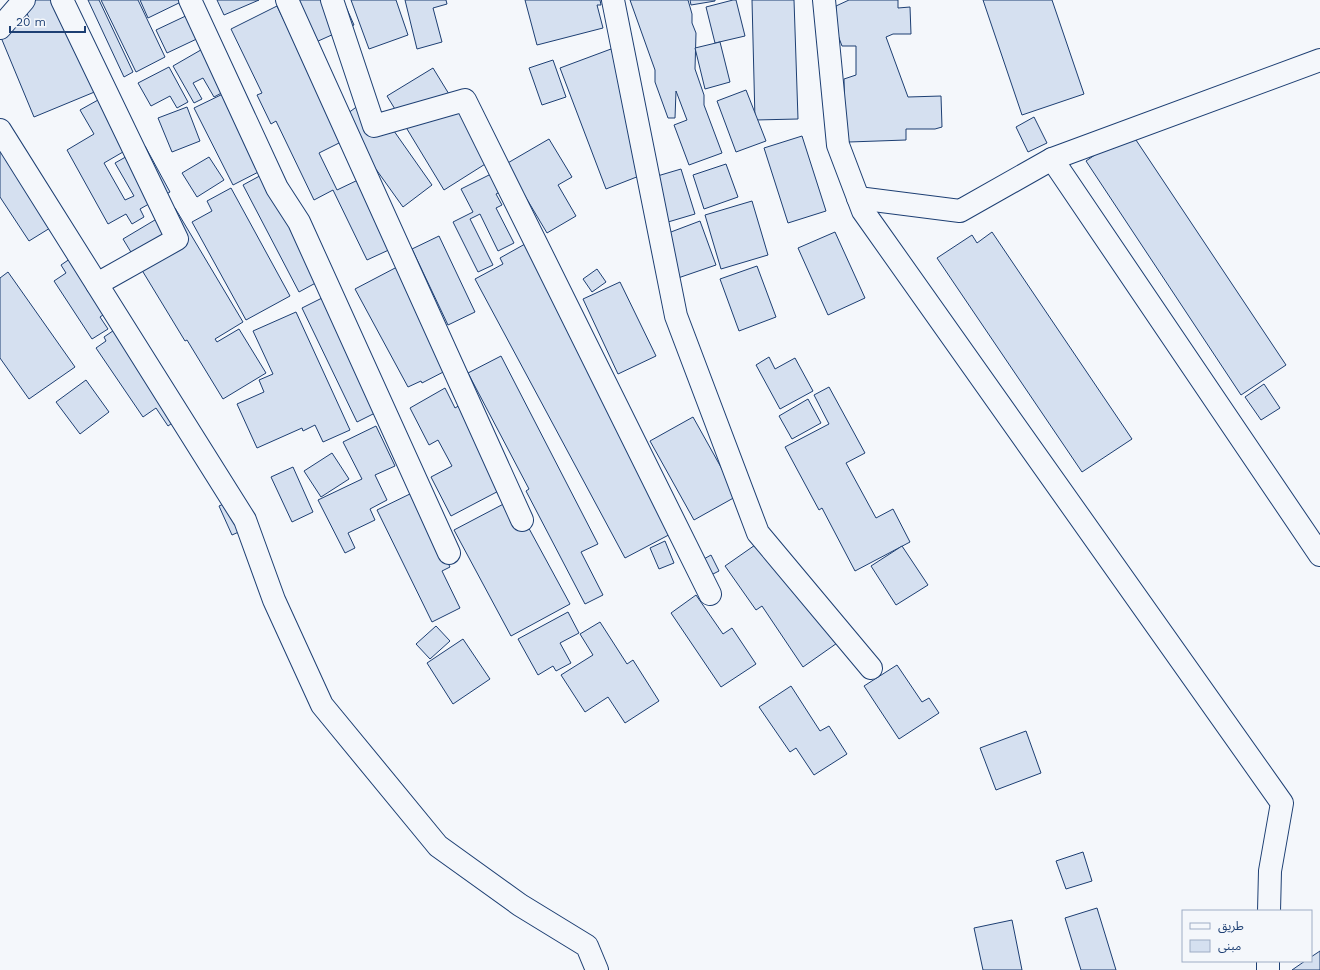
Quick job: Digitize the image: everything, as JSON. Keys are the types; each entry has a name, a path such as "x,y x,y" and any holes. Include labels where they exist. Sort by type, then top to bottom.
{"street":[{"path":"0,28 24,0"},
{"path":"62,0 177,239 97,284"},
{"path":"190,0 277,188 299,222 449,553"},
{"path":"287,0 522,520"},
{"path":"332,0 374,126 465,100 710,594"},
{"path":"613,0 676,316 758,534 871,668"},
{"path":"824,0 838,145 863,211 1282,803 1270,871 1269,910"},
{"path":"858,198 960,211 1052,159 1320,60"},
{"path":"0,130 245,520 274,600 322,705 438,846 520,905 587,946 596,970"},
{"path":"1052,159 1320,555"}],"building":[{"path":"21,0 73,0 109,86 34,117 0,35 0,30 29,18"},
{"path":"88,0 99,0 133,72 124,77"},
{"path":"101,0 138,0 165,57 136,72"},
{"path":"140,0 182,0 183,1 148,18"},
{"path":"217,0 259,0 224,15"},
{"path":"298,0 343,0 354,25 316,42"},
{"path":"351,0 396,0 408,35 369,49"},
{"path":"405,0 446,0 447,4 433,8 442,42 417,49"},
{"path":"525,0 600,0 601,5 597,5 603,28 537,45"},
{"path":"630,0 688,0 692,14 692,23 696,33 695,69 704,95 704,105 722,153 689,165 674,125 687,120 676,91 675,118 668,118 655,82 655,70"},
{"path":"690,0 715,0 715,1 691,5"},
{"path":"736,0 745,36 715,43 706,7"},
{"path":"752,0 794,0 798,119 755,120"},
{"path":"849,0 898,0 898,8 910,7 911,34 893,34 886,37 908,97 941,96 942,127 935,129 906,129 906,140 849,142 845,129 844,79 856,75 856,46 842,46 836,30 836,6"},
{"path":"983,0 1052,0 1084,94 1022,115"},
{"path":"277,6 343,141 319,153 337,190 360,179 393,248 367,260 333,190 314,200 276,121 271,124 257,95 262,93 231,29"},
{"path":"192,13 203,36 167,53 156,30"},
{"path":"720,42 730,82 705,89 695,48"},
{"path":"206,47 229,89 214,97 203,78 193,83 202,99 194,103 173,66"},
{"path":"611,49 657,169 606,189 560,68"},
{"path":"553,60 566,97 542,105 529,68"},
{"path":"169,67 188,102 177,108 170,96 151,106 138,83"},
{"path":"433,68 490,161 444,190 387,96"},
{"path":"746,90 766,141 736,152 717,101"},
{"path":"229,91 274,164 233,185 194,108"},
{"path":"107,95 135,145 104,163 125,200 134,196 115,163 145,146 170,192 140,209 144,217 132,224 126,214 108,224 67,150 94,134 80,110"},
{"path":"370,97 432,185 403,207 340,119"},
{"path":"187,107 200,141 172,152 158,118"},
{"path":"1034,117 1047,143 1028,152 1016,127"},
{"path":"0,130 63,220 29,241 0,197"},
{"path":"1130,131 1286,365 1241,395 1086,161"},
{"path":"802,136 826,211 788,223 764,148"},
{"path":"549,139 572,177 558,185 576,216 547,233 506,164"},
{"path":"209,157 224,180 197,197 182,173"},
{"path":"726,164 738,197 704,209 693,175"},
{"path":"278,166 334,273 299,292 243,185"},
{"path":"681,169 695,214 668,222 654,177"},
{"path":"493,173 502,191 496,194 502,205 496,208 514,243 498,251 480,214 470,219 493,265 478,272 453,222 473,212 461,189"},
{"path":"231,188 290,296 246,320 192,222 212,211 207,201"},
{"path":"752,201 768,255 721,269 705,215"},
{"path":"175,208 243,322 215,339 217,342 239,329 266,373 223,399 187,340 185,341 123,239"},
{"path":"700,221 716,265 678,278 663,235"},
{"path":"835,232 865,298 828,315 798,248"},
{"path":"992,232 1132,439 1082,472 937,258 972,235 977,243"},
{"path":"439,236 475,312 448,325 412,249"},
{"path":"525,244 680,529 625,558 475,279 503,264 500,258"},
{"path":"80,252 116,306 100,317 108,329 92,339 54,281 66,273 61,265"},
{"path":"757,266 776,317 739,331 720,279"},
{"path":"397,267 451,368 422,383 421,381 408,387 355,289"},
{"path":"597,269 606,282 592,292 583,279"},
{"path":"8,272 75,367 29,399 0,358 0,278"},
{"path":"620,282 656,356 618,374 583,299"},
{"path":"338,290 393,404 357,422 302,308"},
{"path":"296,312 350,430 323,442 315,425 303,431 302,428 257,448 237,404 264,392 259,380 273,374 253,331"},
{"path":"126,322 188,412 168,426 156,408 143,417 96,348 106,341 104,337"},
{"path":"501,356 598,544 581,552 603,595 585,604 526,491 529,489 468,373"},
{"path":"769,357 775,369 795,358 813,391 780,409 756,365"},
{"path":"86,380 109,412 80,434 56,402"},
{"path":"1264,384 1280,408 1261,420 1245,397"},
{"path":"829,387 865,453 846,463 876,518 893,509 910,542 855,571 822,508 819,510 785,447 829,424 814,395"},
{"path":"445,388 455,408 467,401 510,485 451,516 431,477 452,466 438,440 429,445 410,408"},
{"path":"808,399 821,423 792,439 779,416"},
{"path":"693,417 737,496 694,520 650,441"},
{"path":"376,426 395,466 375,475 387,500 370,509 375,520 348,533 355,548 345,553 318,500 362,479 343,442"},
{"path":"332,453 349,479 321,497 304,471"},
{"path":"293,467 313,512 292,522 271,477"},
{"path":"414,492 450,567 442,571 460,608 432,622 377,510"},
{"path":"239,497 252,526 232,535 219,506"},
{"path":"513,499 570,604 511,636 454,530"},
{"path":"768,536 840,641 803,667 762,606 756,610 725,566"},
{"path":"665,541 674,563 659,569 650,548"},
{"path":"902,546 928,585 896,605 871,566"},
{"path":"711,555 719,571 703,579 695,564"},
{"path":"696,595 723,634 732,628 756,664 721,687 671,613"},
{"path":"568,612 579,633 560,643 571,663 556,671 553,666 538,675 518,639"},
{"path":"600,622 627,664 633,660 659,701 625,723 608,697 585,712 561,675 593,655 580,634"},
{"path":"436,626 450,641 430,659 416,644"},
{"path":"463,639 490,679 453,704 427,663"},
{"path":"897,665 922,702 929,698 939,713 899,739 864,686"},
{"path":"791,686 820,731 829,726 847,754 814,775 796,748 790,752 759,707"},
{"path":"1026,731 1041,773 996,790 980,748"},
{"path":"1083,852 1092,881 1066,889 1056,861"},
{"path":"1097,908 1116,970 1081,970 1065,918"},
{"path":"1012,920 1022,970 983,970 974,928"},
{"path":"1320,951 1320,970 1292,970 1304,962 1312,962 1312,956"}]}
